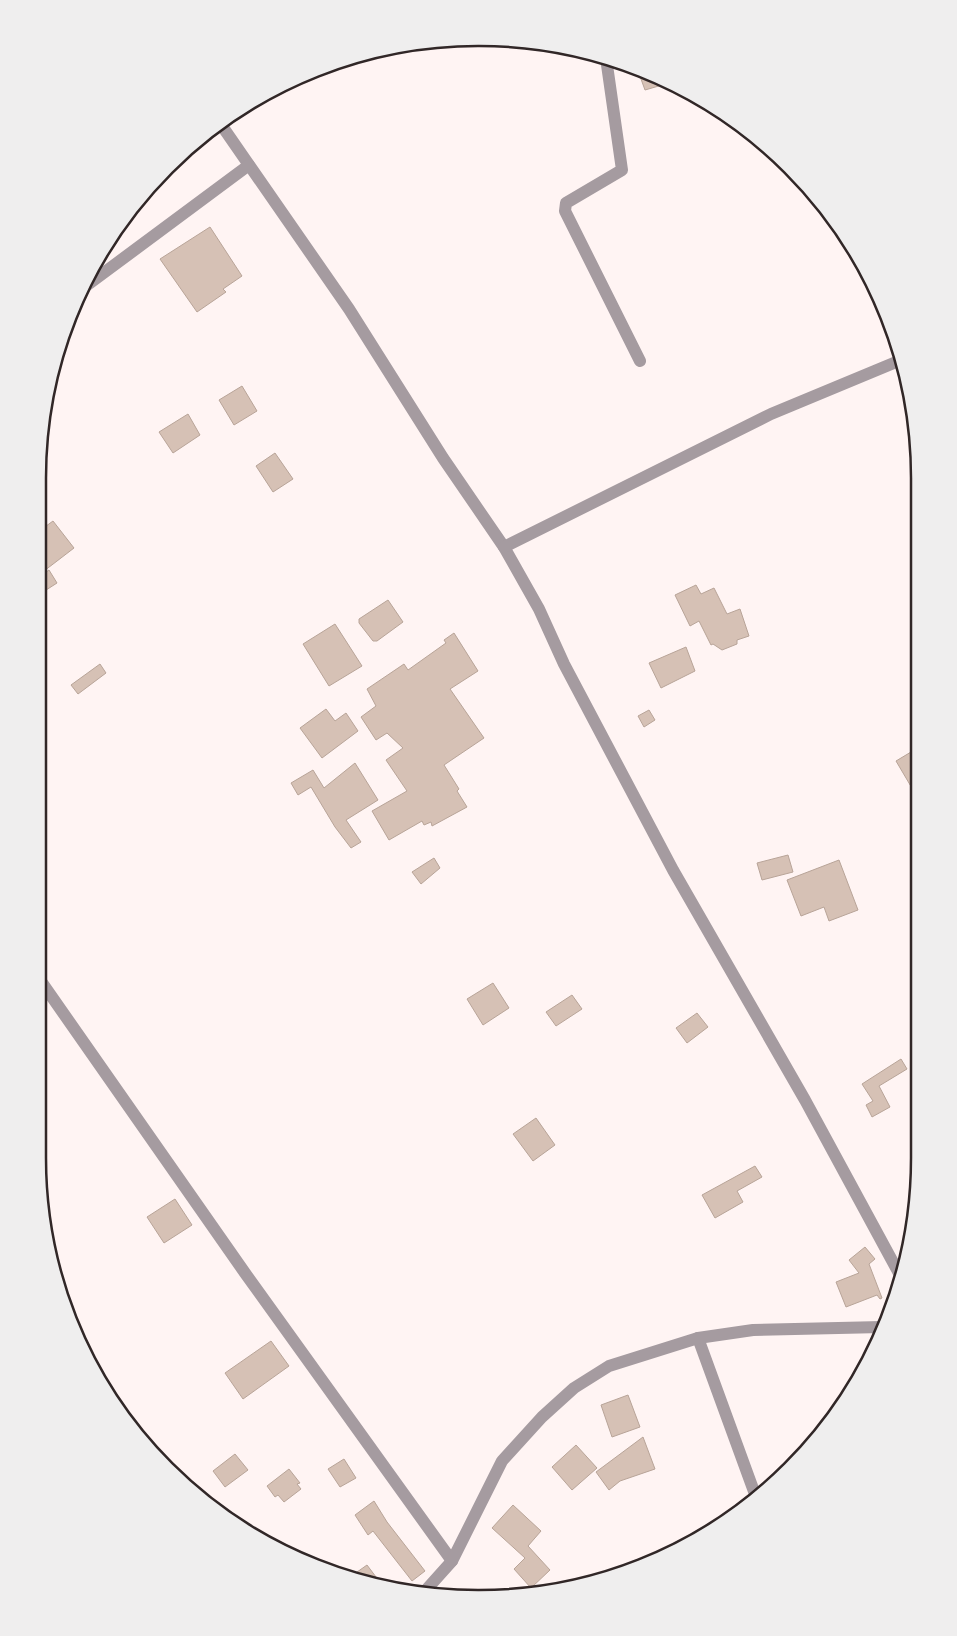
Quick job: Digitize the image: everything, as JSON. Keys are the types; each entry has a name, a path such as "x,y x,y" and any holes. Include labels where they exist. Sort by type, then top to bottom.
{"street":[{"path":"607,66 622,170 566,204 565,212 640,361"},
{"path":"224,129 349,309 442,458 504,547 539,609 564,664 673,870 800,1092 896,1269"},
{"path":"95,279 249,166"},
{"path":"504,547 771,414 895,363"},
{"path":"46,988 245,1273 452,1561"},
{"path":"429,1587 452,1561 502,1461 542,1417 574,1388 609,1366 698,1338 753,1330 876,1327"},
{"path":"698,1338 754,1490"}],"building":[{"path":"641,78 659,86 645,90"},
{"path":"210,227 242,276 223,289 226,292 197,312 160,259"},
{"path":"242,386 257,411 234,425 219,400"},
{"path":"188,414 200,435 173,453 159,432"},
{"path":"275,453 293,479 273,492 256,466"},
{"path":"53,521 74,548 46,569 46,526"},
{"path":"49,570 57,583 46,590 46,572"},
{"path":"696,585 701,594 714,588 727,614 740,609 749,636 737,640 737,644 722,650 713,644 711,645 699,621 690,626 675,595"},
{"path":"388,600 403,622 377,641 373,641 359,623 359,619"},
{"path":"335,624 362,666 329,686 303,644"},
{"path":"454,633 478,671 450,689 484,738 444,765 459,789 457,791 467,807 432,826 431,822 424,825 422,821 389,840 372,811 407,791 386,760 403,748 387,733 376,740 361,717 376,706 367,689 404,664 408,670 446,643 444,640"},
{"path":"686,647 695,671 661,688 649,663"},
{"path":"100,664 106,673 78,694 71,685"},
{"path":"326,709 335,721 346,713 358,731 322,758 300,728"},
{"path":"649,710 655,720 644,727 638,716"},
{"path":"911,752 911,786 896,761"},
{"path":"355,763 378,800 346,820 361,842 351,848 335,827 311,787 298,795 291,783 313,770 324,788"},
{"path":"788,855 793,872 762,880 757,863"},
{"path":"434,858 440,868 421,884 412,872"},
{"path":"839,860 858,910 829,921 824,907 801,916 787,880"},
{"path":"493,983 509,1008 483,1025 467,999"},
{"path":"572,995 582,1009 556,1026 546,1012"},
{"path":"697,1013 708,1027 687,1043 676,1028"},
{"path":"901,1059 907,1069 879,1086 890,1107 872,1117 866,1105 873,1101 862,1084"},
{"path":"536,1118 555,1145 533,1161 513,1134"},
{"path":"755,1166 762,1177 737,1191 743,1202 715,1218 702,1195"},
{"path":"175,1199 192,1225 164,1243 147,1217"},
{"path":"865,1247 875,1259 869,1264 882,1298 880,1299 877,1295 846,1307 836,1282 859,1273 849,1260"},
{"path":"271,1341 289,1366 243,1399 225,1373"},
{"path":"628,1395 640,1427 612,1437 601,1405"},
{"path":"643,1437 655,1469 620,1481 609,1490 596,1472"},
{"path":"576,1445 597,1468 572,1490 552,1467"},
{"path":"235,1454 248,1470 225,1487 213,1471"},
{"path":"344,1459 356,1478 340,1487 328,1469"},
{"path":"289,1469 300,1483 297,1484 301,1489 284,1502 278,1495 275,1497 267,1486"},
{"path":"374,1501 387,1522 425,1571 412,1581 373,1531 368,1535 355,1515"},
{"path":"513,1505 541,1531 528,1546 550,1570 533,1586 530,1587 514,1569 525,1558 492,1528"},
{"path":"367,1565 376,1577 367,1575 357,1572"}]}
